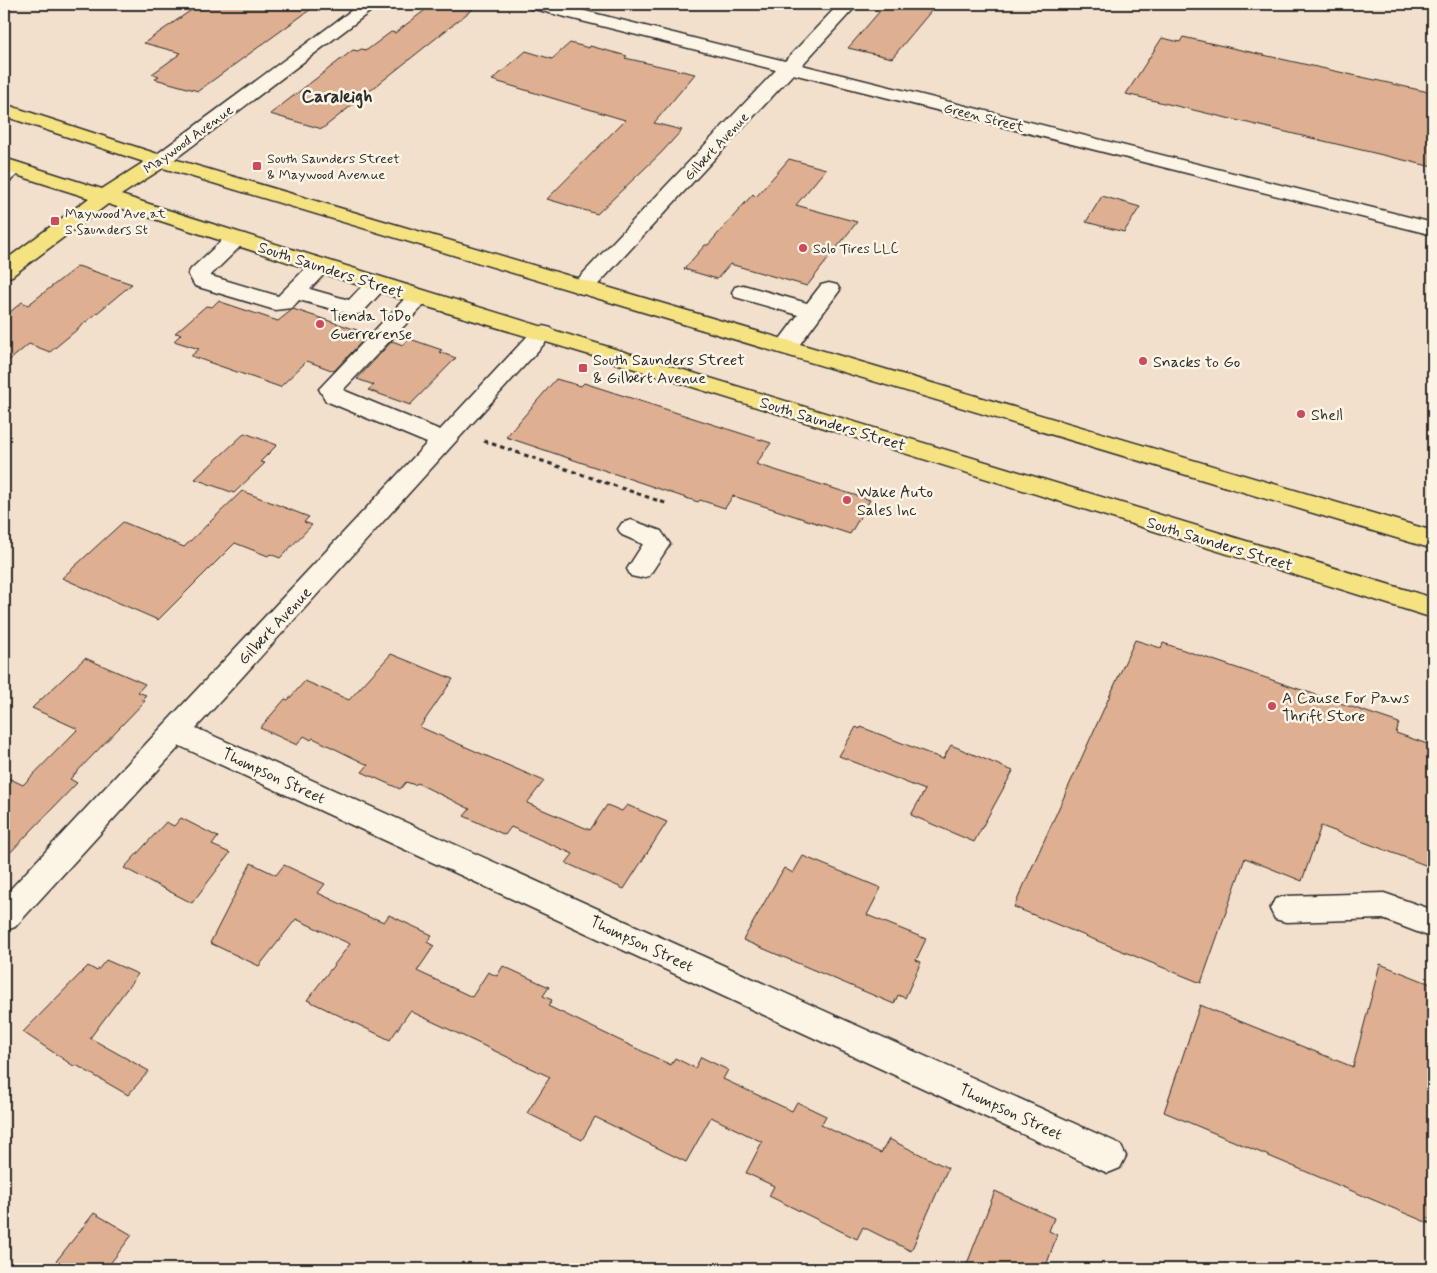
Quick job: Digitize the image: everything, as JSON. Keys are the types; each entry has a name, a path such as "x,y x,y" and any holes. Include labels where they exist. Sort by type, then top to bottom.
{"main road":[{"path":"4,110 160,160 1433,540"},
{"name":"Maywood Avenue","path":"4,271 105,196 160,160"},
{"name":"South Saunders Street","path":"7,169 105,196 419,297 543,333 1433,608"}],"street":[{"name":"Maywood Avenue","path":"160,160 371,4"},
{"name":"Green Street","path":"536,4 1433,229"},
{"name":"Gilbert Avenue","path":"583,287 849,4"},
{"path":"237,239 198,274 203,281 275,303 284,303 321,266"},
{"path":"295,292 354,308 378,284"},
{"path":"786,347 829,290"},
{"path":"743,292 813,312"},
{"path":"419,297 331,389 334,396 444,441"},
{"name":"Gilbert Avenue","path":"4,917 543,333"},
{"path":"631,530 652,537 657,544 640,569"},
{"name":"Thompson Street","path":"176,731 1108,1156"},
{"path":"1286,909 1384,906 1433,924"}],"path":[{"path":"484,441 668,504"}],"building":[{"path":"200,4 318,4 198,91 155,79 159,76 152,74 181,53 144,43"},
{"path":"433,4 479,4 322,129 270,114 353,50 367,50 391,32 395,33"},
{"path":"886,4 937,4 892,58 848,48"},
{"path":"1183,37 1433,93 1433,167 1126,94 1162,38 1180,42"},
{"path":"570,43 589,48 590,46 627,56 625,58 695,74 654,123 682,130 661,153 597,214 547,199 625,120 492,80 526,51 552,59"},
{"path":"789,159 826,169 796,205 857,222 807,286 730,264 717,279 684,269 753,194 756,197"},
{"path":"1102,196 1140,207 1124,232 1086,222"},
{"path":"78,266 132,284 50,352 29,344 4,365 4,317 22,302 28,305"},
{"path":"218,301 278,321 293,309 369,334 334,371 307,361 280,387 191,356 199,349 174,341 181,334 175,333 206,306 212,307"},
{"path":"410,339 442,350 439,352 456,358 410,405 368,390 374,385 357,379 392,341 403,345"},
{"path":"556,379 581,386 584,383 771,443 756,464 870,500 850,534 733,496 725,508 700,500 698,502 506,437"},
{"path":"245,433 277,445 260,462 265,463 234,493 195,479"},
{"path":"242,491 309,517 304,522 312,525 280,558 270,554 268,556 235,543 158,620 62,578 123,522 184,547"},
{"path":"1135,640 1161,648 1163,643 1399,723 1396,733 1433,746 1433,868 1321,826 1302,881 1245,858 1201,983 1014,907"},
{"path":"391,654 453,679 420,727 544,781 527,803 590,830 607,805 622,811 627,805 667,822 624,889 566,863 573,854 511,827 505,835 464,816 470,809 417,783 415,785 406,782 400,789 362,772 368,765 313,738 311,740 304,736 297,745 260,728 285,699 288,700 305,681 349,700"},
{"path":"85,658 145,684 138,692 146,695 142,699 145,701 70,779 77,783 4,859 4,776 23,785 78,729 32,708"},
{"path":"856,727 860,729 861,727 943,759 951,745 1013,771 974,842 911,815 925,790 839,756"},
{"path":"181,818 218,837 212,845 230,853 192,903 124,868 166,822 174,826"},
{"path":"803,856 881,888 867,915 926,939 916,960 921,962 905,998 898,995 894,1004 743,940 784,868 793,873"},
{"path":"251,863 276,875 284,865 325,884 318,893 373,919 384,922 389,915 432,935 427,942 434,946 417,971 472,997 488,972 497,976 503,966 549,987 543,996 552,1000 548,1006 671,1065 675,1058 695,1068 701,1057 728,1070 723,1079 792,1111 797,1102 826,1116 821,1125 881,1153 889,1139 948,1168 911,1251 863,1227 857,1239 769,1196 774,1186 746,1173 762,1142 711,1117 686,1162 595,1117 582,1140 527,1113 550,1077 410,1011 390,1040 307,1000 350,944 296,919 259,966 210,943"},
{"path":"106,960 138,974 90,1038 149,1071 128,1095 76,1065 75,1067 23,1032 88,966 97,971"},
{"path":"1380,964 1433,985 1433,1225 1164,1112 1200,1005 1353,1067"},
{"path":"995,1191 1054,1218 1049,1231 1057,1235 1045,1269 965,1269"},
{"path":"94,1213 132,1235 106,1269 50,1269"}],"place":[{"name":"South Saunders Street & Maywood Avenue","path":"257,166"},
{"name":"Maywood Ave at S Saunders St","path":"55,221"},
{"name":"Solo Tires LLC","path":"803,248"},
{"name":"Tienda ToDo Guerrerense","path":"320,324"},
{"name":"Snacks to Go","path":"1143,361"},
{"name":"South Saunders Street & Gilbert Avenue","path":"583,368"},
{"name":"Shell","path":"1301,414"},
{"name":"Wake Auto Sales Inc","path":"847,500"},
{"name":"A Cause For Paws Thrift Store","path":"1272,706"}],"district":[{"name":"Caraleigh","path":"337,96"}]}
